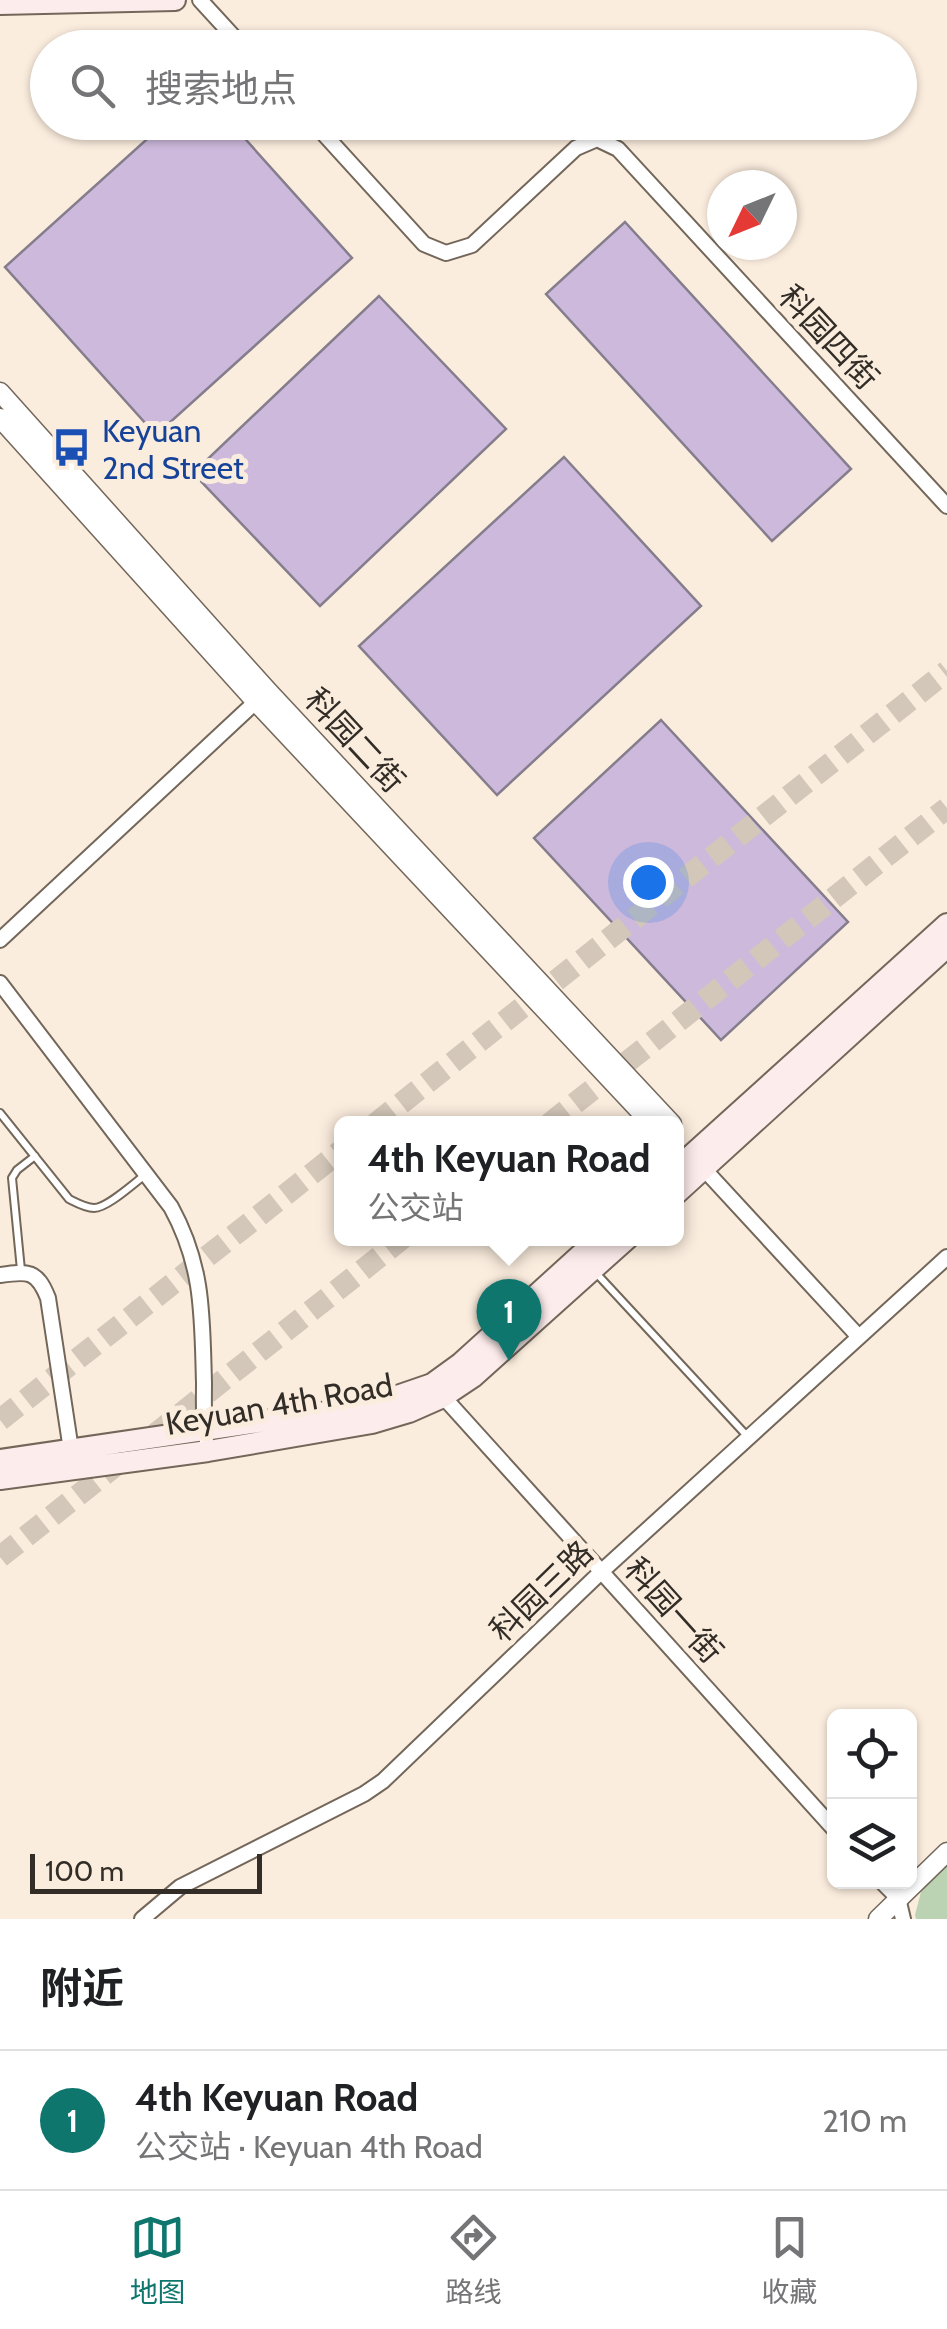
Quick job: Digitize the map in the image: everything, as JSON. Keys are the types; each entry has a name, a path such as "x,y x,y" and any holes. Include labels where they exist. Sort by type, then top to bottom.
{"main road":[{"path":"0,4 175,0"},
{"path":"688,1159 947,924"},
{"path":"688,1159 947,947"},
{"name":"Keyuan 4th Road","path":"0,1460 372,1423 409,1412 438,1390 462,1363 590,1246"},
{"name":"Keyuan 4th Road","path":"438,1390 473,1376 620,1246"},
{"name":"Keyuan 4th Road","path":"0,1479 206,1441"}],"street":[{"path":"200,0 228,30"},
{"name":"科园四街","path":"329,140 424,244 446,253 472,244 576,148 595,140"},
{"name":"科园四街","path":"599,140 618,149 947,506"},
{"name":"科园二街","path":"0,392 262,696 645,1116"},
{"name":"科园二街","path":"0,418 664,1116"},
{"path":"0,940 262,696"},
{"path":"0,983 178,1220 195,1261 202,1307 206,1441"},
{"name":"科园二街","path":"688,1159 859,1337"},
{"name":"科园三路","path":"142,1919 180,1888 383,1781 602,1572 947,1257"},
{"path":"0,1275 34,1274 48,1298 71,1450"},
{"name":"科园一街","path":"438,1390 827,1820"},
{"path":"878,1919 947,1852"},
{"path":"889,1889 898,1898 903,1919"}],"lane":[{"path":"0,1113 70,1200 94,1208 103,1206 146,1175"},
{"path":"21,1272 12,1178 35,1156"},
{"path":"594,1270 749,1438"}],"green space":[{"path":"947,1865 947,1919 916,1919 922,1888"}],"building":[{"path":"146,140 246,140 352,258 156,435 5,267"},
{"path":"625,222 851,469 772,541 546,294"},
{"path":"379,296 506,429 320,606 193,473"},
{"path":"564,457 701,606 497,795 359,646"},
{"path":"661,720 848,922 721,1040 534,838"}],"tunnel":[{"path":"385,1116 947,671"},
{"path":"559,1116 947,808"},
{"path":"0,1420 334,1156"},
{"path":"0,1557 393,1246"}],"place":[{"name":"Keyuan 2nd Street","path":"72,448"},
{"name":"4th Keyuan Road","path":"509,1361"}]}
